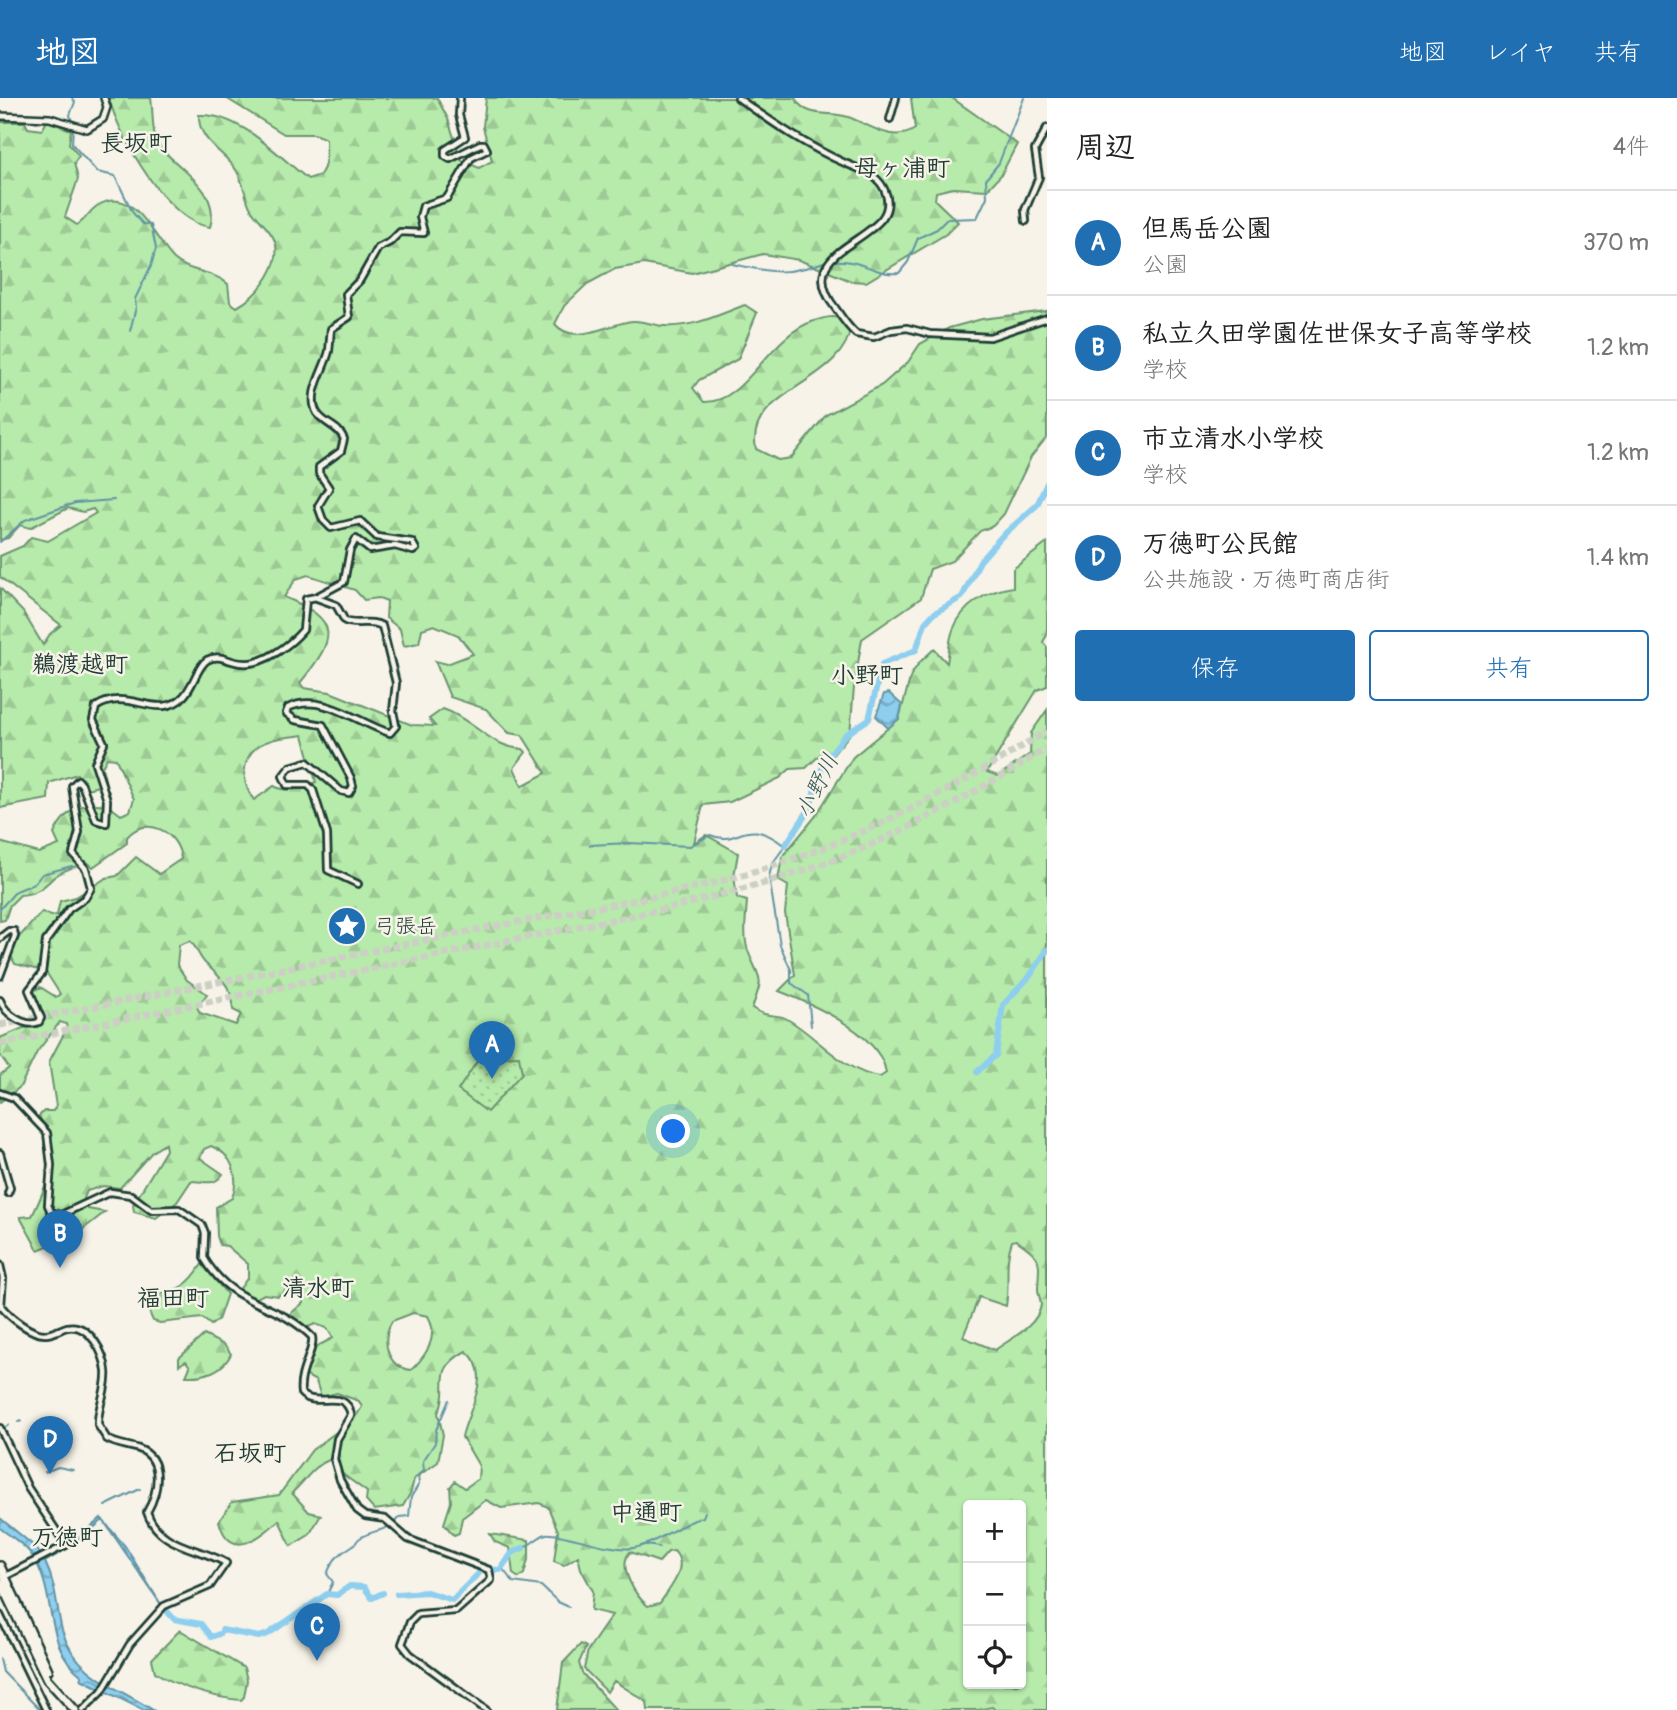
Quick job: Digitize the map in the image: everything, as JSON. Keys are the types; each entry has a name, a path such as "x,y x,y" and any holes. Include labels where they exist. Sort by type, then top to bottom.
{"highway":[{"path":"0,1566 2,1579 53,1684 75,1710"}],"main road":[{"path":"0,116 50,118 87,129 103,119 107,107 104,98"}],"street":[{"path":"316,597 344,582 352,543 356,539 370,550 390,547 413,551 416,549 412,542 394,537 377,537 360,521 331,528 323,520 318,506 329,488 319,473 319,467 341,451 344,439 341,432 318,414 314,405 315,391 328,352 331,329 349,317 346,294 360,280 373,254 400,232 424,233 420,217 423,206 447,198 471,158 487,150 487,146 480,144 450,159 445,156 445,150 465,137 459,116 460,98"},
{"path":"738,98 810,147 872,175 883,188 886,208 881,220 868,233 830,260 823,276 828,299 852,330 865,337 907,328 930,334 990,337 1047,318"},
{"path":"890,119 896,98"},
{"path":"1026,221 1025,210 1039,177 1035,150 1047,128"},
{"path":"0,1000 2,1006 18,1019 29,1024 39,1022 41,1018 29,990 41,973 46,941 69,909 85,898 91,888 86,869 73,854 79,832 72,786 78,780 96,820 106,823 107,800 95,763 104,743 93,720 96,707 109,701 167,705 192,687 200,668 210,659 220,656 244,664 263,660 301,633 305,626 305,602 309,597 336,605 341,618 351,623 375,622 382,626 396,682 393,711 396,726 392,732 386,732 335,708 295,705 288,708 286,713 295,720 323,725 351,778 354,786 349,793 341,790 307,762 290,766 283,776 287,785 308,785 313,790 328,841 328,870 358,884"},
{"path":"0,938 9,930 14,931 15,936 0,976"},
{"path":"0,1093 14,1098 47,1133 51,1165 48,1205 51,1212 61,1215 102,1194 120,1192 131,1195 151,1210 170,1207 193,1216 205,1233 204,1258 231,1290 244,1299 278,1313 312,1337 313,1344 302,1374 301,1393 310,1400 339,1399 349,1406 351,1415 337,1439 334,1459 340,1480 357,1510 365,1516 381,1517 403,1536 419,1544 487,1568 490,1583 456,1611 418,1614 413,1618 402,1644 419,1661 486,1710"},
{"path":"0,1153 10,1188 8,1193"},
{"path":"0,1265 3,1278 1,1306 7,1314 40,1334 67,1327 79,1328 99,1346 106,1376 98,1425 107,1439 144,1451 154,1464 158,1483 147,1512 153,1527 177,1544 226,1563 210,1586 164,1606 130,1644 105,1686 83,1710"},
{"path":"0,1429 28,1488 66,1545 2,1579"},
{"path":"0,1615 46,1710"}],"green space":[{"path":"109,98 151,98 155,137 160,147 201,187 212,212 210,227 194,222 177,210 147,175 123,134"},
{"path":"226,98 437,98 448,119 461,160 479,168 492,161 483,127 486,98 795,98 800,105 812,112 841,115 890,134 898,134 915,129 911,98 952,98 1017,144 1001,175 987,190 953,188 936,192 935,200 958,222 946,234 866,282 851,281 799,260 763,254 692,273 644,264 615,269 587,284 564,306 555,324 572,334 592,332 633,321 661,326 686,325 745,305 757,313 738,359 699,380 693,388 704,402 719,400 732,392 783,340 798,329 826,318 838,317 846,320 851,326 844,346 832,361 779,399 765,413 756,429 756,449 778,460 791,458 826,415 882,385 908,362 920,344 949,328 982,319 1047,311 1047,437 1031,457 1004,514 993,526 980,531 952,561 930,569 921,598 862,639 850,734 830,758 821,754 806,768 790,769 780,778 730,802 703,805 694,843 706,835 738,853 734,876 737,898 747,901 746,945 760,983 752,1008 763,1014 787,1019 854,1068 880,1077 886,1073 881,1059 859,1033 826,1012 779,991 795,975 785,913 788,886 778,880 782,857 815,817 853,757 899,719 911,675 919,663 934,649 947,663 952,634 963,613 977,600 1013,587 1013,569 1047,543 1047,635 1043,642 1047,647 1047,686 1037,690 987,772 998,776 1030,754 1031,733 1047,710 1047,1710 995,1710 992,1707 978,1710 648,1710 647,1702 614,1681 607,1692 584,1669 588,1650 612,1615 591,1610 593,1591 581,1569 578,1556 564,1565 554,1561 558,1531 548,1507 539,1503 501,1508 486,1500 462,1518 459,1533 454,1535 444,1524 451,1502 450,1487 455,1481 465,1488 478,1479 479,1466 462,1437 479,1381 474,1360 466,1351 448,1365 443,1379 442,1403 438,1413 443,1435 438,1462 414,1479 411,1492 403,1506 374,1510 366,1501 367,1492 337,1470 331,1459 314,1469 292,1493 309,1512 321,1515 309,1535 291,1546 279,1520 246,1543 230,1541 219,1521 232,1502 279,1495 312,1450 354,1419 362,1407 359,1401 337,1393 321,1397 316,1381 303,1374 310,1350 333,1338 327,1328 315,1324 306,1328 289,1315 303,1303 305,1287 291,1286 278,1296 264,1294 253,1300 245,1298 239,1290 248,1277 248,1264 227,1246 220,1245 217,1236 216,1207 232,1198 234,1190 235,1174 229,1160 211,1146 204,1149 200,1158 223,1174 216,1181 191,1181 177,1202 156,1218 134,1212 133,1205 166,1150 165,1144 152,1152 120,1188 103,1186 87,1191 84,1198 88,1209 105,1212 77,1234 38,1250 20,1217 32,1216 50,1166 50,1141 39,1116 44,1111 53,1111 56,1106 49,1062 67,1028 66,1024 60,1022 37,1052 20,1087 0,1102 0,1075 9,1068 0,1055 0,1038 23,1028 37,1027 41,1009 34,991 40,987 56,997 60,994 46,972 15,964 11,956 19,937 42,912 51,916 57,915 60,901 76,897 106,878 117,876 136,857 159,874 181,859 175,841 161,830 144,827 135,830 127,837 127,843 93,867 86,861 57,875 39,890 20,895 10,905 5,920 0,921 0,842 39,853 59,845 54,834 59,824 74,810 92,804 102,805 121,815 130,811 134,799 116,759 107,758 102,767 106,784 87,789 77,774 49,783 48,799 0,808 0,588 23,612 43,645 50,634 61,625 0,577 0,556 23,546 31,537 48,541 96,513 93,509 83,512 68,508 30,528 20,525 8,538 0,540 0,122 25,122 28,128 42,130 47,121 71,130 69,144 79,156 74,163 78,179 65,217 77,225 97,206 110,201 133,207 180,264 215,276 228,284 230,302 237,307 254,294 268,277 276,256 276,246 271,233 250,207 237,171 206,138 199,115 214,116 244,128 308,179 320,175 325,162 326,139 314,134 284,134","holes":["308,575 355,590 364,600 379,598 387,601 386,618 400,629 404,646 419,643 422,629 434,625 458,635 473,654 447,664 435,661 450,697 486,709 509,733 522,735 546,773 522,786 514,768 526,752 523,749 500,743 443,709 429,719 435,726 412,725 330,692 304,688 300,683 321,654 327,632 324,622 316,614 284,597 296,579","303,735 316,782 290,790 274,786 254,800 245,775 245,766 253,751 273,740","190,941 204,962 229,989 233,1010 241,1014 236,1025 200,1013 197,1007 207,994 187,980 177,965 179,945","1016,1240 1038,1260 1041,1305 1039,1313 1029,1326 995,1350 963,1337 979,1297 1006,1306 1012,1241","413,1313 428,1316 432,1331 429,1346 422,1359 411,1370 396,1364 388,1352 387,1336 392,1321","674,1551 678,1557 679,1571 660,1603 648,1606 629,1580 627,1558 630,1552 659,1562 668,1552"]},
{"path":"484,1051 500,1057 519,1056 522,1073 487,1112 458,1090"},
{"path":"202,1264 227,1294 218,1320 211,1325 202,1318 160,1323 153,1321 145,1303 153,1294 170,1292 182,1286"},
{"path":"204,1335 224,1345 231,1354 223,1365 213,1372 186,1376 190,1367 186,1361 179,1365 179,1358"},
{"path":"490,1534 529,1540 529,1556 524,1574 519,1578 513,1574 510,1548 495,1542"},
{"path":"180,1630 244,1668 247,1680 241,1700 196,1691 155,1672 152,1659"},
{"path":"581,1644 586,1647 579,1663 582,1673 616,1710 557,1710 563,1663"}],"water":[{"path":"889,693 902,705 899,719 888,728 876,716 884,694"},
{"path":"0,1518 34,1546 44,1559 73,1543 101,1518 103,1520 73,1545 45,1562 54,1588 62,1630 68,1645 87,1669 153,1710 143,1710 81,1679 82,1676 69,1664 56,1635 41,1572 26,1549 0,1528"},
{"path":"104,1522 125,1546 162,1606"}],"waterway":[{"path":"72,98 75,102 70,115 72,122"},
{"path":"834,261 853,262 884,272 899,273 908,262 918,238 937,229 947,219 977,218 987,197 986,179 999,163 1024,98"},
{"path":"73,127 72,144 97,172 115,176 133,213 143,224 151,225 156,248 151,266 135,299 136,307 130,331"},
{"path":"732,264 792,271 829,260"},
{"name":"小野川","path":"785,846 810,808 818,777 827,758 845,735 869,719 882,664 916,650 925,623 933,614 962,597 980,561 1001,537 1037,505 1047,483"},
{"path":"0,542 25,520 75,503 114,500"},
{"name":"小野川","path":"590,845 629,843 690,846 710,835 729,838 751,831 760,832 785,846 772,864 769,877 780,945 791,970 791,983 808,995 811,1026"},
{"path":"0,909 16,891 34,884 42,874 72,866"},
{"path":"977,1072 996,1055 1003,1005 1030,976 1047,950"},
{"path":"327,1594 333,1582 327,1574 340,1555 365,1535 386,1528 399,1517 409,1516 411,1497 419,1484 418,1475 424,1470 423,1461 435,1443 436,1430 449,1400"},
{"path":"18,1422 22,1421"},
{"path":"4,1428 9,1425"},
{"path":"45,1472 58,1467 73,1470"},
{"path":"105,1506 140,1489"},
{"path":"523,1548 546,1534 612,1547 633,1548 703,1517 705,1512"},
{"path":"646,1545 659,1547"},
{"path":"397,1594 427,1592 452,1600 483,1569 500,1570 512,1553 523,1548"},
{"path":"502,1568 513,1582 541,1586 558,1602 569,1607"},
{"path":"222,1630 259,1637 268,1634 327,1594 337,1595 350,1586 364,1587 372,1598 383,1593"},
{"path":"165,1609 174,1619 201,1624 211,1637 219,1634"},
{"path":"0,1659 3,1672 40,1710"}],"tunnel":[{"path":"0,1025 648,898 764,869 802,856 897,815 958,784 1047,731"},
{"path":"0,1044 666,909 759,884 845,855 905,829 1047,748"}],"place":[{"name":"弓張岳","path":"347,926"},
{"name":"但馬岳公園","path":"492,1079"},
{"name":"私立久田学園佐世保女子高等学校","path":"60,1268"},
{"name":"万徳町公民館","path":"50,1474"},
{"name":"市立清水小学校","path":"317,1661"}],"district":[{"name":"長坂町","path":"136,143"},
{"name":"母ヶ浦町","path":"902,168"},
{"name":"鵜渡越町","path":"80,664"},
{"name":"小野町","path":"867,675"},
{"name":"清水町","path":"318,1288"},
{"name":"福田町","path":"173,1298"},
{"name":"石坂町","path":"250,1453"},
{"name":"中通町","path":"646,1512"},
{"name":"万徳町","path":"67,1537"}]}
